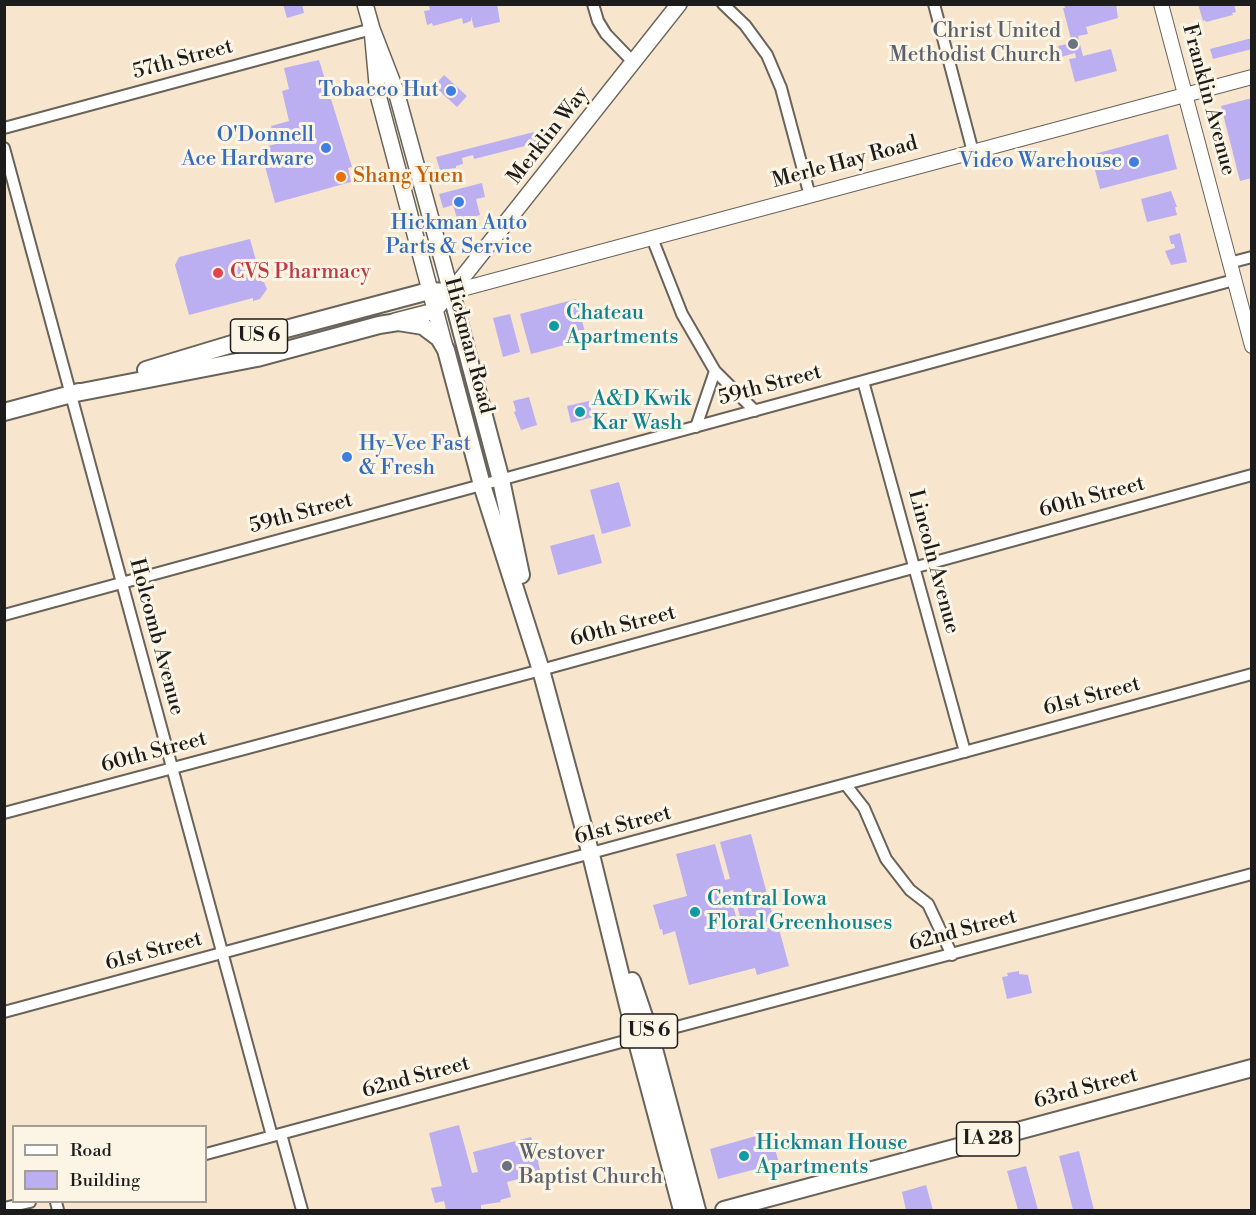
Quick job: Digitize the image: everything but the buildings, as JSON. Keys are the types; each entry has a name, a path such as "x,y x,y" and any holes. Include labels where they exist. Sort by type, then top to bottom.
{"main road":[{"name":"Hickman Road","path":"365,4 396,91 501,480 541,670"},
{"name":"Merklin Way","path":"451,292 679,4"},
{"name":"Hickman Road","path":"372,29 378,95 434,311 482,485 541,670 643,1036 697,1210"},
{"name":"Merle Hay Road","path":"4,412 71,394 252,338 429,291 451,292"},
{"path":"434,311 451,292"},
{"name":"Merle Hay Road","path":"71,394 257,358 434,311"},
{"name":"US 6","path":"379,325 398,322 423,326 439,338 446,350"},
{"name":"Hickman Road","path":"643,1036 682,1210"},
{"name":"63rd Street","path":"724,1210 1251,1068"}],"street":[{"path":"593,4 598,21 606,34 633,62"},
{"path":"723,4 746,25 766,55 781,88 810,196"},
{"path":"934,4 973,152"},
{"name":"Franklin Avenue","path":"1161,4 1251,346"},
{"name":"57th Street","path":"4,128 372,29"},
{"name":"Merle Hay Road","path":"451,292 1251,77"},
{"name":"Holcomb Avenue","path":"4,148 222,954 302,1210"},
{"path":"652,238 682,314 715,371 755,411"},
{"path":"1229,263 1251,257"},
{"name":"59th Street","path":"4,615 1234,280"},
{"path":"696,427 715,371"},
{"name":"Lincoln Avenue","path":"863,381 964,752"},
{"name":"60th Street","path":"4,813 541,670 1251,475"},
{"name":"61st Street","path":"4,1012 591,855 1251,674"},
{"path":"846,784 864,808 886,859 910,890 928,904 952,954"},
{"name":"62nd Street","path":"207,1154 1251,874"},
{"path":"4,1208 26,1203"}],"place":[{"name":"Christ United Methodist Church","path":"1073,44"},
{"name":"Tobacco Hut","path":"451,91"},
{"name":"O'Donnell Ace Hardware","path":"326,148"},
{"name":"Video Warehouse","path":"1134,162"},
{"name":"Shang Yuen","path":"341,177"},
{"name":"Hickman Auto Parts & Service","path":"459,202"},
{"name":"CVS Pharmacy","path":"218,273"},
{"name":"Chateau Apartments","path":"554,326"},
{"name":"A&D Kwik Kar Wash","path":"580,412"},
{"name":"Hy-Vee Fast & Fresh","path":"347,457"},
{"name":"Central Iowa Floral Greenhouses","path":"695,912"},
{"name":"Hickman House Apartments","path":"744,1156"},
{"name":"Westover Baptist Church","path":"507,1166"}]}
